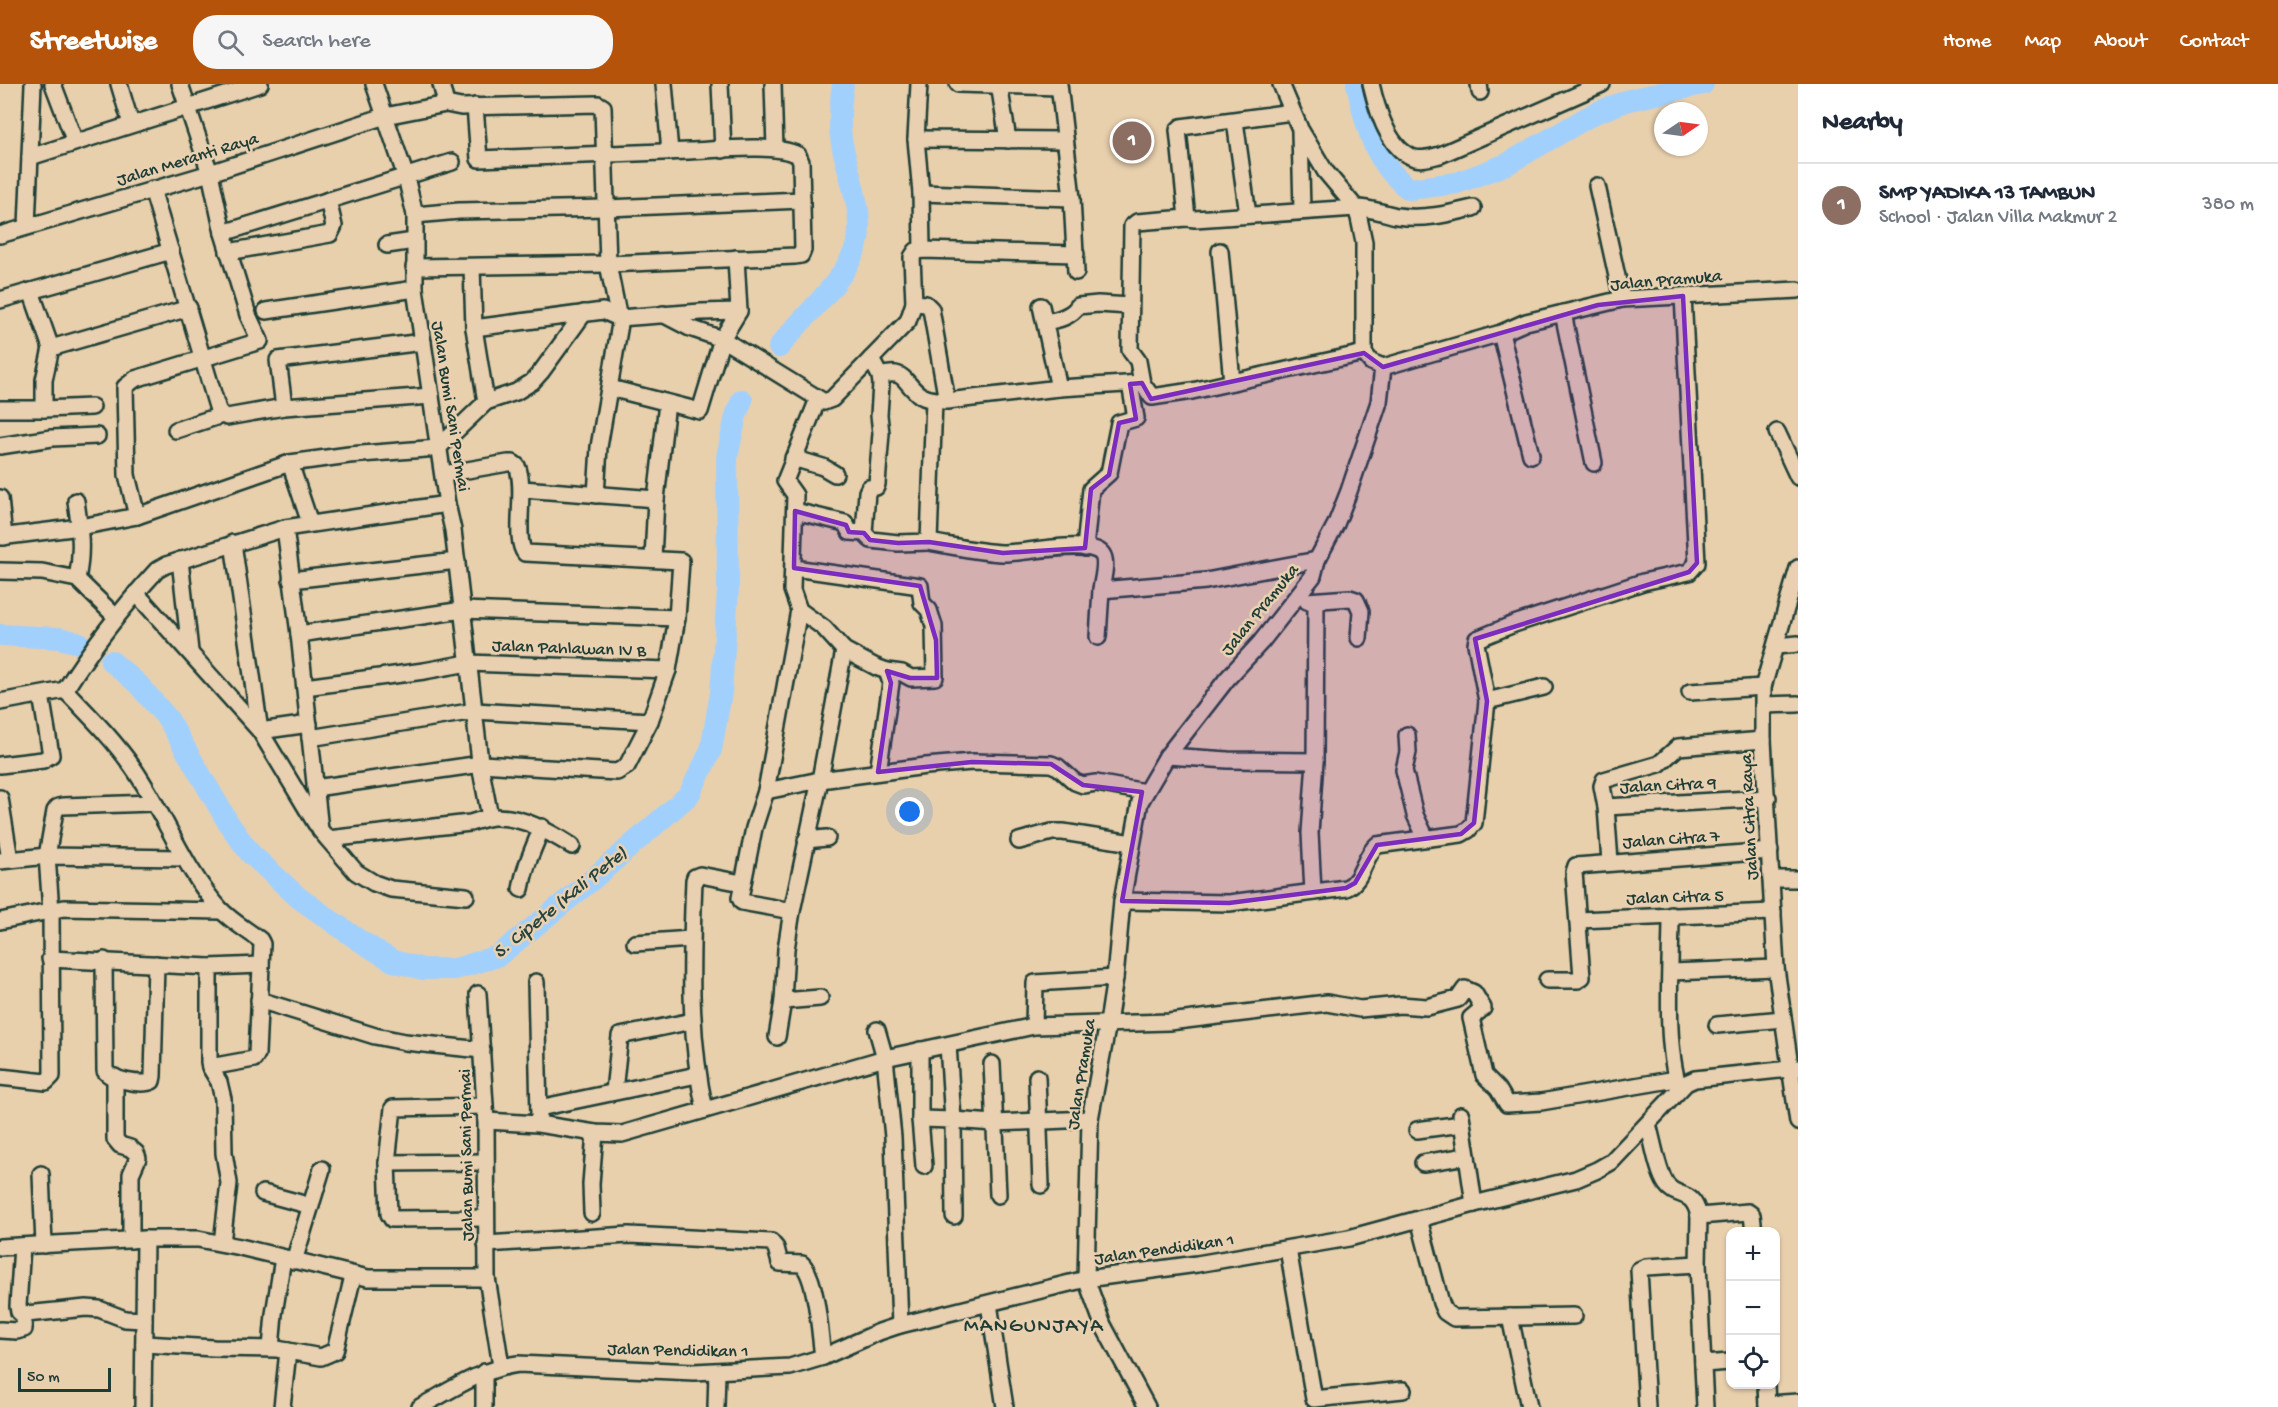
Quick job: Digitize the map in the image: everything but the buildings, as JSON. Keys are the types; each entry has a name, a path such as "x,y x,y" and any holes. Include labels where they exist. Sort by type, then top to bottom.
{"street":[{"path":"27,226 33,84"},
{"path":"53,84 75,142"},
{"path":"119,84 131,124"},
{"path":"137,516 127,475 125,387 135,379 260,341 248,315 228,252 210,173 180,84"},
{"path":"30,157 244,86 260,84"},
{"name":"Jalan Bumi Sani Permai","path":"65,690 106,630 157,570 180,560 285,528 447,504 415,289 415,215 406,177 374,84"},
{"path":"441,84 446,104"},
{"path":"664,84 670,152"},
{"path":"720,84 723,150"},
{"path":"774,84 775,149"},
{"path":"919,84 916,139 921,193 922,250"},
{"path":"958,84 1059,86 1072,198 1076,272"},
{"path":"1281,84 1300,129 1325,171 1356,208 1364,242 1364,353 1371,362 1383,367"},
{"path":"1371,84 1382,120 1395,142 1412,158 1423,159 1440,155 1602,84"},
{"path":"999,85 1008,140"},
{"name":"Jalan Meranti Raya","path":"0,235 210,173 385,116 446,104 461,107 602,105 605,154"},
{"path":"414,267 608,264 801,255 804,250 800,158 795,153 775,149 479,159 475,106"},
{"path":"1187,218 1179,130 1181,127 1292,112"},
{"path":"1235,121 1248,215"},
{"path":"1300,129 1302,210"},
{"path":"916,139 1065,140"},
{"path":"596,495 599,447 620,324 608,264 605,154"},
{"path":"223,233 452,162"},
{"path":"1597,186 1622,299"},
{"path":"152,189 218,410 222,415 227,417 284,407 431,396"},
{"path":"921,193 1072,198"},
{"path":"228,252 330,234 334,226 328,200"},
{"path":"415,215 459,211 802,200"},
{"path":"1085,548 1090,489 1109,475 1119,423 1136,418 1138,361 1130,350 1133,224 1187,218 1356,208 1411,217 1446,215 1473,208"},
{"path":"387,245 414,241"},
{"path":"0,300 171,251"},
{"path":"663,314 690,328 722,339 824,402 832,399 908,321 914,303 912,257 916,251 1076,254"},
{"path":"1221,251 1232,382"},
{"path":"610,388 700,411 722,339 739,311 736,258"},
{"path":"472,267 474,328 486,402"},
{"path":"266,311 415,289"},
{"name":"Jalan Pramuka","path":"1086,1279 1090,1119 1108,1023 1115,978 1122,901 1140,802 1167,756 1227,679 1261,642 1313,576 1317,560 1336,524 1349,491 1379,402 1383,367 1500,333 1526,322 1622,299 1798,290"},
{"path":"31,291 51,348 44,380 44,409"},
{"path":"1122,901 1230,903 1351,886 1355,883 1371,850 1377,845 1461,834 1468,830 1474,823 1487,701 1476,644 1479,637 1643,582 1689,572 1698,564 1683,296"},
{"path":"914,303 926,304 931,309 941,401 929,542"},
{"path":"1045,322 1060,319 1074,312 1078,306 1098,304 1130,306"},
{"path":"1041,306 1059,388"},
{"path":"51,348 189,308"},
{"path":"474,328 603,311 619,318 739,311"},
{"path":"0,498 2,537 80,527 137,516 290,463 349,455 438,448 486,402 516,392 532,382 542,372 584,313"},
{"path":"1563,313 1594,463"},
{"path":"1500,333 1531,454"},
{"path":"284,407 278,360 423,342"},
{"path":"880,376 890,373 899,374 923,397 941,401 1059,388 1136,384 1156,398 1364,353"},
{"path":"864,533 867,492 869,488 876,487 877,484 881,433 880,376 871,359"},
{"path":"792,911 742,902 740,899 754,828 766,791 799,610 792,590 795,495 785,481 818,399"},
{"path":"653,559 656,499 667,403"},
{"path":"0,409 92,407"},
{"path":"176,430 222,415"},
{"path":"1777,432 1798,477"},
{"path":"0,446 52,438 97,436"},
{"path":"794,458 823,467 835,474"},
{"path":"290,463 310,523"},
{"path":"315,788 481,764 617,772 627,766 650,721 668,670 677,618 681,561 525,553 520,544 522,489 520,471 513,463 444,474"},
{"path":"522,489 656,499"},
{"path":"76,501 82,538 77,579"},
{"path":"447,504 457,561 481,764 490,817"},
{"path":"795,512 845,523 850,532 864,533 871,540 898,543 929,542 1003,553 1062,547 1095,549 1103,556 1098,637"},
{"path":"285,528 315,788 324,835"},
{"path":"233,543 260,731"},
{"path":"180,560 190,651"},
{"path":"1101,590 1206,581 1317,560"},
{"path":"291,580 457,561"},
{"path":"794,568 920,586 922,603 929,610 934,626 936,675 933,678 911,678 902,673 886,671 844,650 824,628 799,610"},
{"name":"Jalan Citra Raya","path":"1798,568 1794,592 1763,687 1763,740 1776,968 1783,1019 1794,1068 1798,1122"},
{"path":"0,571 49,573 77,579 116,617"},
{"path":"136,593 260,731 324,835 356,872 374,883 391,889 466,896"},
{"path":"1293,601 1350,598 1356,600 1361,611 1359,638"},
{"path":"1312,892 1310,833 1315,761 1316,601"},
{"path":"299,634 463,610 677,618"},
{"path":"1776,646 1798,644"},
{"path":"777,1037 792,911 820,780 844,650"},
{"name":"Jalan Pahlawan IV B","path":"305,687 468,663 668,670"},
{"path":"878,771 891,683 886,671"},
{"path":"1487,701 1544,687"},
{"path":"1689,692 1763,687"},
{"path":"0,702 65,690 135,770 196,878 222,911 260,940 263,950 256,1057 210,1067"},
{"path":"0,765 43,760 48,759 51,755 40,695"},
{"path":"1763,705 1798,704"},
{"path":"260,731 309,731 475,711 650,721"},
{"path":"1407,735 1408,752 1404,770 1415,815 1426,838"},
{"path":"1610,862 1602,786 1604,780 1659,764 1675,748 1763,740"},
{"path":"1167,756 1228,760 1315,761"},
{"path":"766,791 878,771 972,762 1051,764 1075,782 1083,785 1096,783 1144,792"},
{"path":"0,798 5,860 47,856 183,858"},
{"name":"Jalan Citra 9","path":"1606,807 1768,798"},
{"path":"0,1077 46,1082 52,1076 51,911 47,856 58,807 153,803"},
{"path":"324,835 470,823 490,817 542,827 572,846"},
{"path":"522,889 526,862 532,854 542,827"},
{"path":"1019,841 1052,832 1063,832 1132,843"},
{"path":"806,840 827,838"},
{"name":"Jalan Citra 7","path":"1578,920 1574,869 1579,864 1770,851"},
{"path":"705,1110 697,1075 692,1020 691,939 695,877 700,875 742,883"},
{"path":"1771,879 1798,879"},
{"path":"0,921 64,908 222,911"},
{"name":"Jalan Citra 5","path":"1578,920 1773,912"},
{"path":"486,1121 538,1124 595,1133 629,1132 885,1058 1034,1026 1196,1019 1327,1004 1360,1009 1400,1005 1427,1007 1458,999 1465,988 1474,993 1483,1008 1471,1018 1484,1075 1498,1089 1507,1104 1541,1102 1677,1084 1672,1061 1671,915"},
{"path":"1547,980 1582,978 1578,920"},
{"path":"635,943 691,939"},
{"path":"50,959 209,967 261,964"},
{"path":"104,960 104,1066 106,1074 144,1083 152,1081 153,1076 156,964"},
{"path":"209,967 209,1062 219,1082 223,1099 224,1153 229,1183 222,1243"},
{"path":"1671,972 1776,968"},
{"path":"1034,1026 1035,983 1115,978"},
{"path":"536,982 538,1124"},
{"path":"478,994 482,1050"},
{"path":"783,1001 820,998"},
{"name":"Jalan Bumi Sani Permai","path":"259,1000 375,1036 405,1042 482,1050 486,1121 487,1278 501,1366"},
{"path":"1717,1024 1783,1019"},
{"path":"614,1091 620,1036 692,1020"},
{"path":"877,1030 885,1058 893,1137 900,1325"},
{"path":"948,1045 953,1120 954,1216"},
{"path":"920,1050 920,1119 924,1166"},
{"path":"992,1064 998,1195"},
{"name":"Jalan Pendidikan 1","path":"420,1407 484,1372 501,1366 518,1364 717,1372 790,1367 823,1357 871,1335 900,1325 1086,1279 1349,1238 1576,1179 1598,1170 1611,1162 1648,1124 1677,1084 1695,1079 1794,1068"},
{"path":"539,1107 697,1075"},
{"path":"115,1077 115,1139 120,1145 130,1148 138,1158 131,1174 144,1320 143,1407"},
{"path":"1037,1077 1041,1185"},
{"path":"485,1106 393,1108 387,1163 389,1214 392,1219 485,1218"},
{"path":"920,1119 994,1123 1090,1119"},
{"path":"1417,1130 1461,1119 1474,1204"},
{"path":"1648,1124 1665,1183 1692,1199 1699,1216 1698,1264 1706,1407"},
{"path":"592,1213 591,1184 595,1133"},
{"path":"1423,1162 1467,1156"},
{"path":"387,1163 486,1162"},
{"path":"272,1348 274,1314 289,1259 322,1169"},
{"path":"41,1174 44,1245"},
{"path":"263,1194 310,1206"},
{"path":"1699,1216 1748,1212 1752,1215 1753,1227"},
{"path":"1419,1219 1445,1312 1454,1318 1574,1316"},
{"path":"486,1245 629,1236 771,1242 776,1248 780,1263 802,1264 807,1271 814,1291 823,1357"},
{"path":"0,1246 198,1239 289,1259 352,1276 384,1279 487,1278"},
{"path":"22,1246 19,1312 24,1315 86,1308 99,1309 125,1318 144,1320"},
{"path":"1288,1249 1314,1399 1403,1390"},
{"path":"1647,1407 1639,1270 1646,1266 1698,1264"},
{"path":"144,1344 214,1348 272,1348 321,1358 335,1351 352,1276"},
{"path":"1086,1279 1103,1325 1147,1407"},
{"path":"989,1304 1005,1407"},
{"path":"0,1330 24,1329 24,1315"},
{"path":"1510,1317 1528,1407"},
{"path":"282,1407 288,1351"},
{"path":"1703,1364 1726,1362"},
{"path":"484,1372 484,1407"},
{"path":"716,1407 717,1372"},
{"path":"1766,1389 1767,1405 1798,1402"}],"highlighted area":[{"path":"1683,296 1697,563 1689,572 1475,639 1487,701 1474,823 1461,834 1377,845 1355,883 1346,888 1229,903 1122,901 1142,792 1083,785 1051,764 972,762 878,772 891,683 887,671 910,678 937,678 936,640 920,586 794,568 795,511 846,525 849,532 864,533 870,540 898,543 929,542 1003,553 1085,548 1091,489 1109,475 1119,423 1136,419 1130,384 1142,383 1151,399 1364,353 1383,367 1598,305"}],"waterway":[{"name":"S. Cipete (Kali Pete)","path":"779,347 834,285 844,271 857,244 859,220 840,129 843,84"},
{"name":"S. Cipete (Kali Pete)","path":"1357,84 1368,128 1379,155 1387,167 1409,189 1457,183 1507,164 1595,113 1629,100 1703,84"},
{"name":"S. Cipete (Kali Pete)","path":"111,661 138,684 168,719 229,824 250,853 299,898 393,961 423,969 455,969 498,956 593,879 689,795 711,750 721,693 728,590 727,457 742,400"},
{"name":"S. Cipete (Kali Pete)","path":"0,635 59,638 79,643"}],"place":[{"name":"SMP YADIKA 13 TAMBUN","path":"1132,141"}],"district":[{"name":"MANGUNJAYA","path":"1034,1324"}]}
